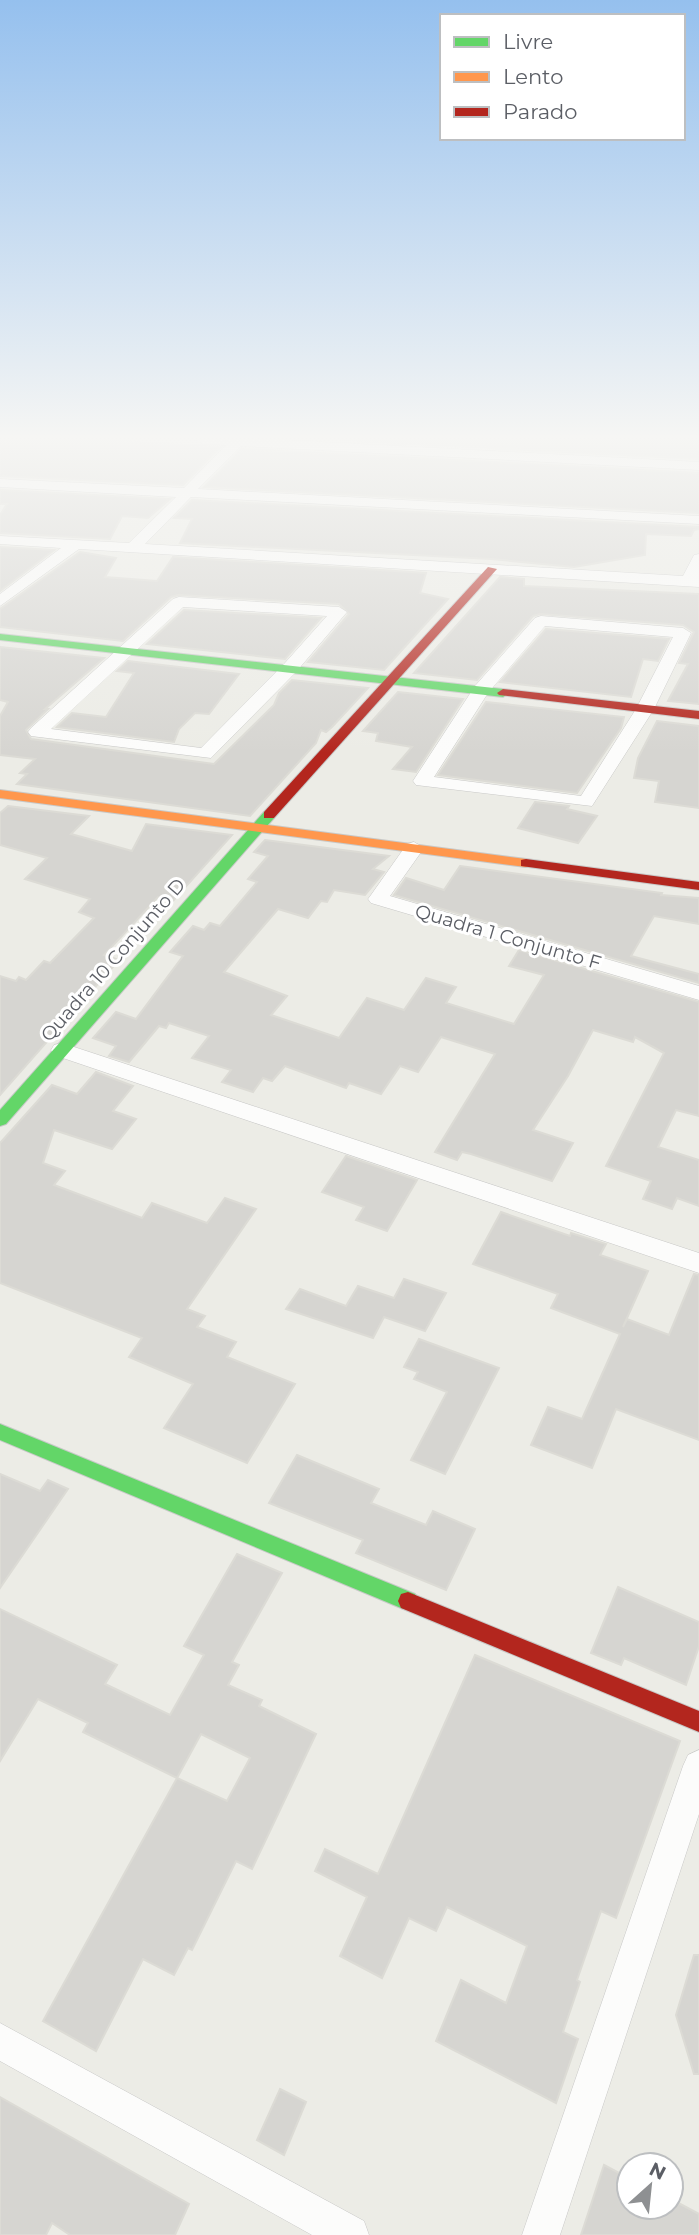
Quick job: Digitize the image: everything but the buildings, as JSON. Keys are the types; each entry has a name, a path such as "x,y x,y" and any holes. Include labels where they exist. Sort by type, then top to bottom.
{"street":[{"path":"64,544 693,581 699,558"},
{"path":"132,548 136,544"},
{"path":"0,601 75,545"},
{"name":"Quadra 10 Conjunto D","path":"0,1120 257,828 492,569"},
{"path":"179,602 340,612 290,668 205,754 37,732 179,602"},
{"path":"541,621 684,633 645,709 586,802 422,780 481,690 541,621"},
{"path":"0,637 699,715"},
{"path":"0,794 699,886"},
{"name":"Quadra 1 Conjunto F","path":"414,848 377,899 699,993"},
{"path":"62,1050 699,1263"},
{"path":"0,1432 699,1722"},
{"path":"541,2235 699,1766"},
{"path":"0,2040 350,2235"}],"traffic: fast":[{"path":"0,637 503,693"},
{"path":"0,1120 269,815"},
{"path":"0,1432 408,1601"}],"traffic: slow":[{"path":"0,794 526,863"}],"traffic: jam":[{"path":"269,815 492,569"},
{"path":"503,693 699,715"},
{"path":"526,863 699,886"},
{"path":"408,1601 699,1722"}]}
